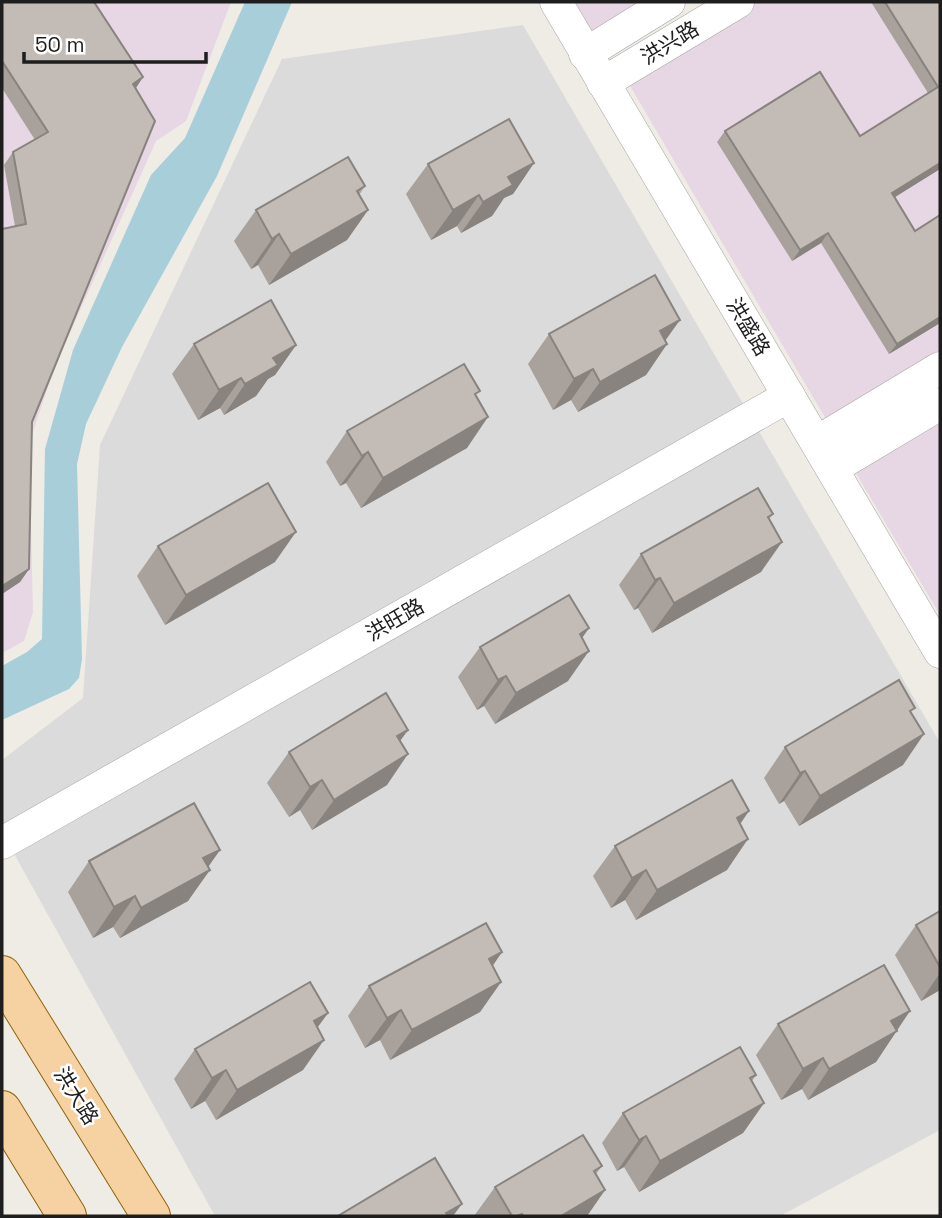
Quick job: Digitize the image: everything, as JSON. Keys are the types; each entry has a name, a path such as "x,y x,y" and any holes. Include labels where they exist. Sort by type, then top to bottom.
{"main road":[{"name":"洪大路","path":"2,975 151,1216"},
{"path":"2,1110 67,1216"}],"street":[{"name":"洪盛路","path":"556,2 940,652"},
{"name":"洪兴路","path":"585,54 669,2"},
{"name":"洪兴路","path":"603,83 738,2"},
{"path":"825,455 940,368"},
{"name":"洪旺路","path":"2,843 789,396"},
{"path":"825,455 940,404"}],"shaded area":[{"path":"2,2 231,2 186,121 156,141 54,368 29,444 33,612 24,641 2,653"},
{"path":"572,2 649,2 591,38"},
{"path":"756,2 940,2 940,359 830,426 626,79"},
{"path":"523,25 940,743 940,1130 780,1216 215,1216 2,832 2,760 83,698 100,445 282,59"},
{"path":"940,411 940,615 850,463"}],"water":[{"path":"245,2 292,2 217,176 122,347 86,424 77,464 82,659 79,678 69,689 2,720 2,666 27,652 42,639 45,449 73,350 151,175 185,138"}],"building":[{"path":"2,2 94,2 143,77 133,84 155,121 32,422 29,569 2,586 2,229 26,224 13,152 48,132 2,61"},
{"path":"885,2 940,2 940,163 892,193 915,231 940,215 940,317 897,344 828,233 800,250 725,131 820,72 860,136 938,87"},
{"path":"509,119 534,163 508,177 513,185 483,202 479,195 453,210 428,164"},
{"path":"348,157 365,186 357,191 368,210 291,254 279,234 272,239 256,210"},
{"path":"655,275 680,320 660,331 667,344 600,382 593,369 574,379 549,334"},
{"path":"271,300 296,345 273,358 278,365 245,384 241,378 219,390 194,344"},
{"path":"464,364 480,391 475,394 488,417 383,478 368,452 362,456 347,431"},
{"path":"268,483 296,532 186,595 158,546"},
{"path":"758,488 773,514 768,517 782,542 674,603 660,578 655,580 641,554"},
{"path":"569,595 589,628 580,634 589,651 516,693 506,676 498,680 480,647"},
{"path":"899,680 915,708 910,711 924,734 820,796 805,771 800,773 785,747"},
{"path":"386,693 408,730 397,736 408,754 334,800 322,780 310,787 289,752"},
{"path":"732,780 749,811 737,818 748,839 657,890 646,870 632,878 615,846"},
{"path":"194,803 220,850 203,858 210,870 141,908 135,896 114,907 89,861"},
{"path":"940,911 940,967 916,925"},
{"path":"486,923 502,952 489,959 501,982 412,1030 401,1010 387,1018 369,986"},
{"path":"884,965 910,1011 891,1021 897,1031 829,1069 823,1058 803,1069 778,1024"},
{"path":"310,982 328,1013 314,1021 324,1040 237,1090 226,1070 212,1078 195,1049"},
{"path":"740,1047 756,1075 750,1078 764,1103 660,1161 646,1136 639,1140 623,1113"},
{"path":"583,1135 602,1166 594,1171 605,1190 561,1216 512,1216 495,1187"},
{"path":"435,1158 462,1204 446,1213 448,1216 338,1216"}]}
